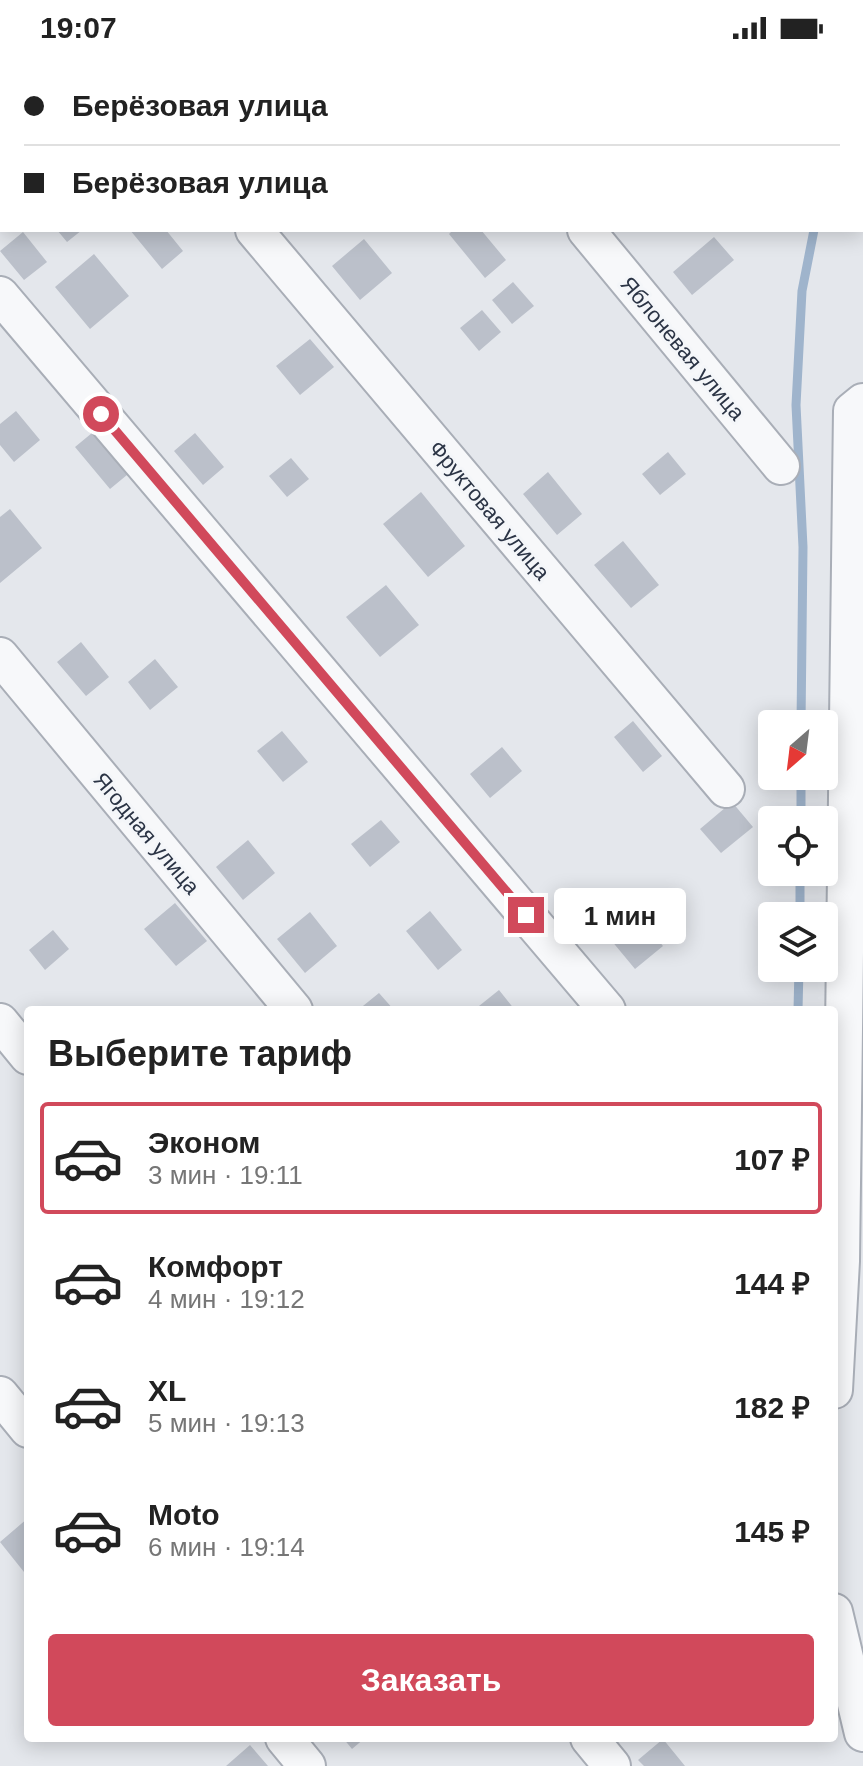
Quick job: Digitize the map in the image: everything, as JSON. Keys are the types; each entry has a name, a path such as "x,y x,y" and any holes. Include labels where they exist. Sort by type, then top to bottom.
{"street":[{"name":"Фруктовая улица","path":"256,232 726,789"},
{"name":"Яблоневая улица","path":"588,232 781,466"},
{"path":"0,295 604,1006"},
{"path":"838,1362 852,1264 857,406"},
{"name":"Ягодная улица","path":"0,656 291,1006"},
{"path":"0,1022 24,1051"},
{"path":"0,1395 24,1424"},
{"path":"838,1629 863,1733"},
{"path":"287,1742 307,1766"},
{"path":"592,1742 612,1766"}],"building":[{"path":"23,232 47,262 24,280 0,251"},
{"path":"59,232 80,232 67,242"},
{"path":"132,232 168,232 183,251 162,269"},
{"path":"483,232 506,260 485,278 449,234"},
{"path":"714,237 734,260 692,295 673,272"},
{"path":"364,239 392,273 360,300 332,266"},
{"path":"94,254 129,296 90,329 55,287"},
{"path":"513,282 534,306 512,324 492,300"},
{"path":"482,310 501,332 479,351 460,328"},
{"path":"310,339 334,367 300,395 276,366"},
{"path":"16,411 40,440 14,462 0,445 0,424"},
{"path":"98,428 133,470 110,489 75,447"},
{"path":"195,433 224,467 203,485 174,451"},
{"path":"668,452 686,474 660,495 642,474"},
{"path":"291,458 309,479 287,497 269,476"},
{"path":"548,472 582,514 557,535 523,494"},
{"path":"421,492 465,546 428,577 383,524"},
{"path":"10,509 42,548 0,583 0,517"},
{"path":"623,541 659,585 631,608 594,565"},
{"path":"386,585 419,625 380,657 346,617"},
{"path":"81,642 109,677 86,696 57,662"},
{"path":"155,659 178,687 150,710 128,682"},
{"path":"633,721 662,756 643,772 614,737"},
{"path":"282,731 308,762 283,782 257,751"},
{"path":"502,747 522,771 490,798 470,774"},
{"path":"732,802 753,827 721,853 700,829"},
{"path":"381,820 400,842 370,867 351,844"},
{"path":"248,840 275,873 243,900 216,867"},
{"path":"175,903 207,941 176,966 144,929"},
{"path":"430,911 462,950 438,970 406,931"},
{"path":"634,911 663,946 635,969 606,934"},
{"path":"310,912 337,946 305,973 277,939"},
{"path":"53,930 69,949 45,970 29,950"},
{"path":"499,990 512,1006 479,1006"},
{"path":"379,993 390,1006 363,1006"},
{"path":"24,1521 24,1572 0,1542"},
{"path":"346,1742 360,1742 352,1749"},
{"path":"659,1742 665,1742 685,1766 644,1766 638,1760"},
{"path":"250,1745 268,1766 226,1766"}],"waterway":[{"path":"801,710 803,547 796,405 802,291 814,232"},
{"path":"801,790 801,806"},
{"path":"800,886 800,902"},
{"path":"798,1006 799,982"}],"route":[{"path":"101,414 526,915"}]}
